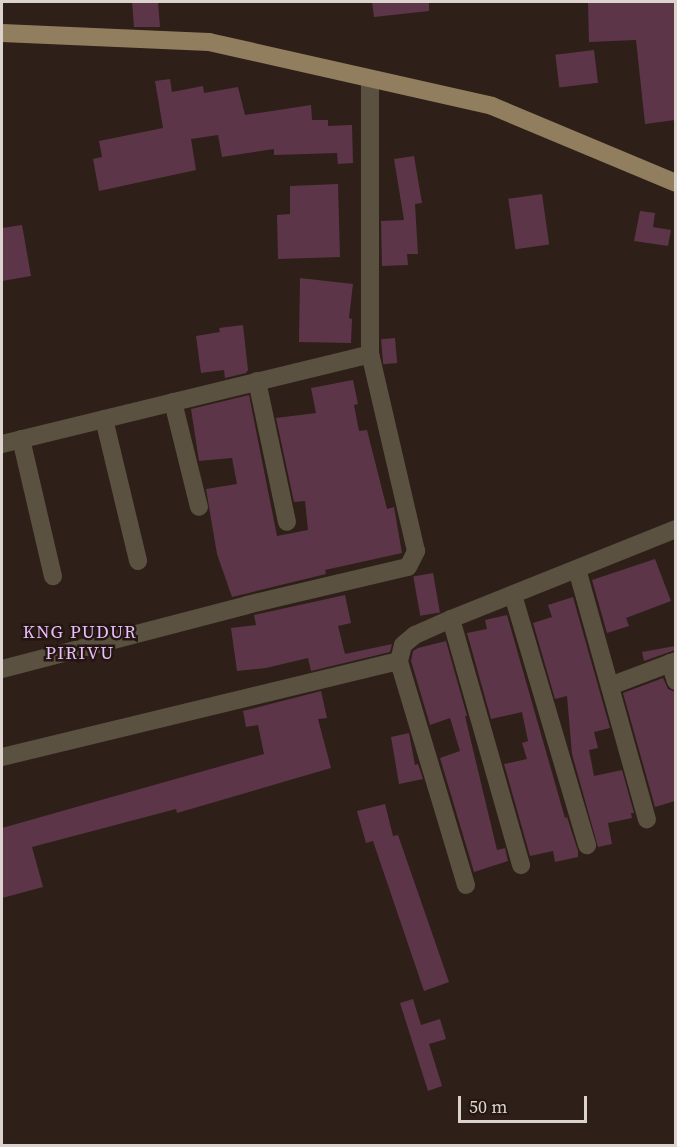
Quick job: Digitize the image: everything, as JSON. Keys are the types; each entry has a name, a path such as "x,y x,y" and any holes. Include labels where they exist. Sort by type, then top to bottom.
{"main road":[{"path":"2,33 209,42 492,106 675,183"}],"street":[{"path":"2,669 247,605 408,567 416,551 370,354 370,79"},
{"path":"2,444 370,354"},
{"path":"257,381 287,522"},
{"path":"173,402 199,507"},
{"path":"104,418 138,561"},
{"path":"21,439 53,576"},
{"path":"466,885 399,661 403,645 415,634 675,529"},
{"path":"577,569 647,819"},
{"path":"513,595 587,845"},
{"path":"451,619 521,865"},
{"path":"2,757 399,661"},
{"path":"610,686 673,662 675,681"}],"building":[{"path":"132,2 158,2 160,27 134,27"},
{"path":"372,2 429,2 429,11 374,17"},
{"path":"588,2 675,2 675,120 645,124 636,40 589,42"},
{"path":"594,50 598,83 559,88 555,55"},
{"path":"170,79 172,92 203,86 204,93 238,87 245,115 311,105 312,120 328,120 328,126 352,125 353,163 338,164 337,153 274,155 274,149 222,157 218,135 191,139 196,170 99,191 93,159 102,157 99,141 163,128 155,81"},
{"path":"414,156 422,203 415,204 418,254 407,254 408,265 382,266 381,221 404,220 394,159"},
{"path":"338,184 340,257 278,259 277,215 290,214 290,186"},
{"path":"542,194 549,245 515,249 508,199"},
{"path":"640,211 655,213 653,227 671,230 668,246 634,241"},
{"path":"22,225 31,276 2,281 2,228"},
{"path":"300,278 353,284 349,318 352,319 351,343 299,342"},
{"path":"243,325 248,370 246,373 225,378 224,370 201,373 196,336 220,332 219,328"},
{"path":"395,338 397,363 383,364 381,339"},
{"path":"353,380 358,404 354,405 359,431 367,430 387,509 394,507 402,553 325,570 326,574 232,597 217,554 206,489 237,484 232,458 199,461 191,409 249,395 277,536 308,530 305,501 294,502 276,418 316,413 311,388"},
{"path":"655,559 671,601 626,618 629,626 607,633 592,580"},
{"path":"433,573 440,612 420,616 413,576"},
{"path":"345,595 351,623 338,626 345,654 392,644 390,652 311,671 308,658 266,668 237,671 231,628 256,625 254,615"},
{"path":"573,597 610,728 594,732 598,748 589,750 594,776 622,770 634,813 631,813 632,818 608,823 612,844 598,847 572,754 567,696 555,699 533,623 552,617 548,605"},
{"path":"507,615 578,857 555,862 553,851 530,856 504,764 527,759 522,743 528,741 522,712 491,719 467,633 487,629 485,620"},
{"path":"446,641 467,716 465,716 497,850 505,848 508,861 474,872 440,758 460,751 450,718 430,725 411,661 413,651 418,648"},
{"path":"675,646 675,650 644,661 642,652"},
{"path":"663,678 668,689 675,692 675,801 655,807 623,693"},
{"path":"321,691 327,718 318,719 331,768 177,813 176,809 32,847 43,887 2,898 2,828 264,754 258,725 246,727 243,711"},
{"path":"409,733 415,765 418,764 423,779 399,784 391,737"},
{"path":"385,804 393,836 398,835 449,982 424,991 373,841 366,843 357,811"},
{"path":"413,999 421,1025 440,1019 446,1039 429,1044 442,1086 428,1091 400,1003"}],"district":[{"name":"KNG PUDUR PIRIVU","path":"80,643"}]}
